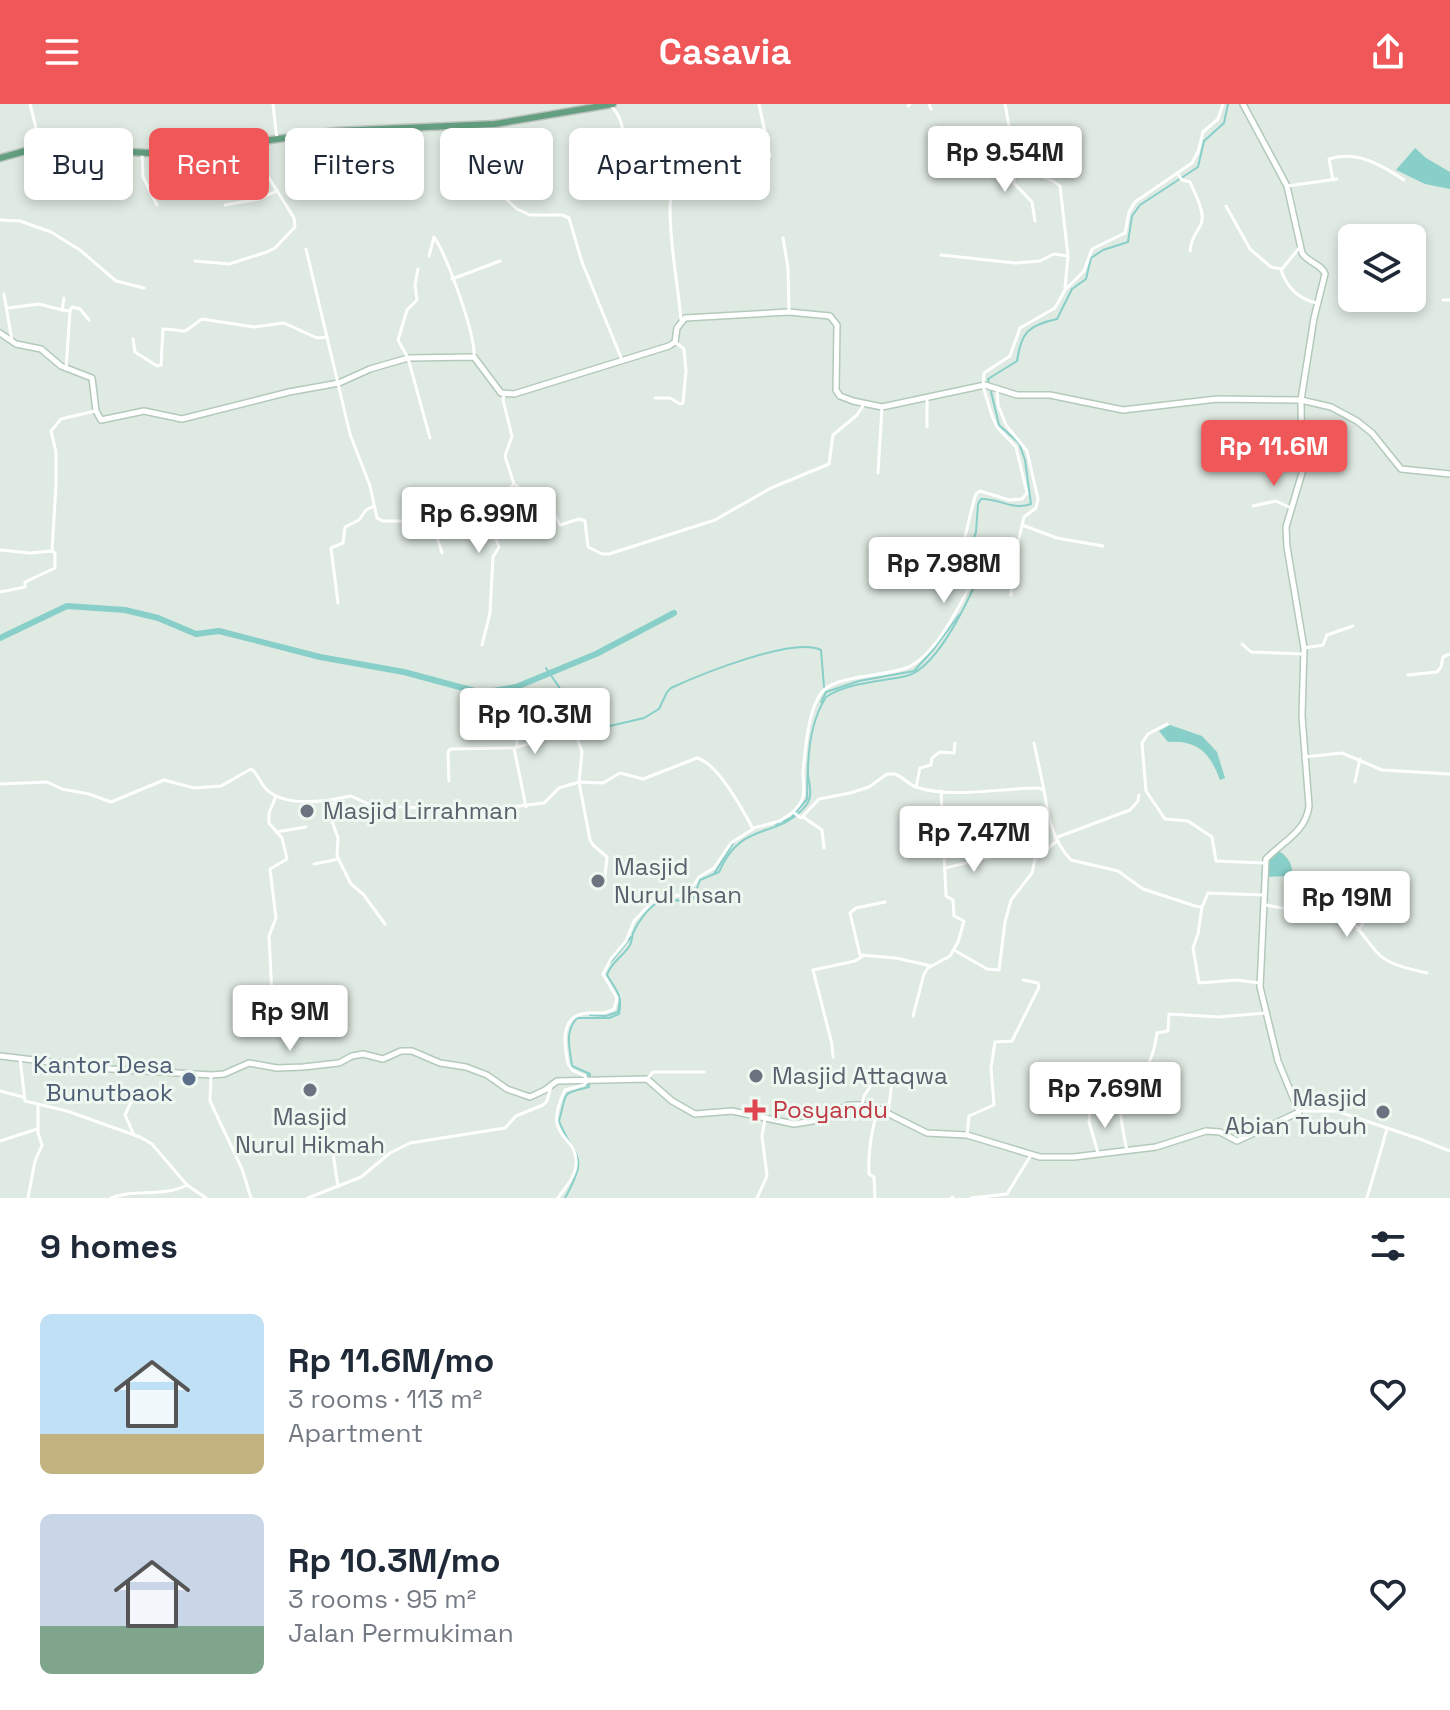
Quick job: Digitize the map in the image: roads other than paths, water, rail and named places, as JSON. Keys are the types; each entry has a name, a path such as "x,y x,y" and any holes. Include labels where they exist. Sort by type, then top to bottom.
{"main road":[{"path":"269,141 336,131 495,124 611,104"},
{"path":"0,158 24,152"},
{"path":"133,153 149,154"}],"street":[{"path":"30,104 36,128"},
{"path":"273,104 277,140"},
{"path":"559,104 561,114"},
{"path":"611,104 621,119 625,140 632,154 654,165 671,185 670,221 681,320 675,342"},
{"path":"759,104 764,128"},
{"path":"1005,104 1016,165 1014,183 1032,202 1035,221"},
{"path":"587,1081 568,1064 565,1034 568,1021 580,1014 605,1013 616,1008 617,998 603,974 624,944 638,916 660,896 687,895 699,877 714,868 731,843 753,829 780,821 793,813 803,796 811,716 820,695 829,687 869,675 903,670 915,664 947,629 975,576 973,568 964,559 962,548 976,494 980,491 1015,500 1022,499 1027,493 1016,447 997,427 984,385 986,370 1010,356 1020,328 1053,311 1065,290 1084,271 1092,249 1125,233 1129,212 1135,202 1179,176 1195,159 1203,132 1221,115 1223,104"},
{"path":"1243,104 1287,186 1304,257 1325,272 1301,400 1302,473 1286,527 1304,651 1302,716 1309,799 1307,819 1292,837 1268,856 1262,904 1260,983 1265,1013 1278,1061 1299,1112"},
{"path":"451,127 470,174 530,215 562,215 569,218 582,262 622,360"},
{"path":"142,154 143,177 157,205"},
{"path":"1014,156 1042,158"},
{"path":"1287,186 1335,179 1329,159 1341,156 1370,161 1404,180"},
{"path":"1016,165 1060,186 1068,256 1065,290"},
{"path":"1179,176 1190,182 1202,214 1202,222 1192,236 1190,251"},
{"path":"195,261 229,264 275,248 295,225 269,177"},
{"path":"225,205 259,199 277,191"},
{"path":"1226,206 1250,249 1271,267 1281,270 1290,289 1307,301 1317,303"},
{"path":"0,220 20,221 51,232 80,250 116,281 144,288"},
{"path":"429,256 434,237 472,338 474,357 504,395 512,440 505,456 514,484 553,512 560,525 579,519 585,521 588,547 602,554 715,520 771,488 829,464 833,435 857,415 864,404"},
{"path":"783,238 788,268 789,312"},
{"path":"1281,270 1300,247"},
{"path":"306,249 350,434 380,521 432,521 442,553"},
{"path":"941,255 1015,263 1040,261 1054,254 1068,256"},
{"path":"452,279 500,261"},
{"path":"418,269 415,285 417,300 407,310 398,340 408,358 430,438"},
{"path":"4,294 12,342"},
{"path":"62,310 64,298"},
{"path":"1443,300 1450,300"},
{"path":"0,301 7,302"},
{"path":"8,308 39,304 70,311"},
{"path":"66,369 72,306 89,320"},
{"path":"681,320 692,316 823,313 835,321 838,343 836,390 845,398 864,404 882,407 984,385 1017,395 1050,395 1123,410 1217,399 1301,400 1337,410 1357,421 1372,433 1401,469 1450,474"},
{"path":"133,339 135,352 157,366 161,365 163,329 182,333 191,330 202,319 254,327 284,323 317,338 327,337"},
{"path":"0,333 12,342 38,347 66,369 92,378 96,411 103,421 144,411 182,419 289,392 339,383 370,369 408,358 474,357"},
{"path":"504,395 532,390 675,342"},
{"path":"655,398 667,397 683,403 686,371 684,349 675,342"},
{"path":"995,387 1006,425 1027,451 1038,499 1036,508 1024,517 1015,556 1011,595"},
{"path":"927,398 927,427"},
{"path":"878,473 882,407"},
{"path":"0,592 25,587 25,582 54,570 56,452 51,431 61,419 96,411"},
{"path":"482,645 490,613 493,557 499,547 495,516 503,495 514,484"},
{"path":"1253,506 1276,501 1291,508"},
{"path":"338,603 331,548 343,543 345,527 359,520 366,510 374,506"},
{"path":"1022,525 1057,538 1103,546"},
{"path":"0,550 30,553 52,551"},
{"path":"1242,644 1251,652 1304,651 1323,645 1327,635 1353,626"},
{"path":"1408,675 1437,672 1443,657 1450,654"},
{"path":"1167,724 1148,734 1142,743 1146,791 1156,809 1165,819 1188,821 1212,837 1214,859 1218,862 1265,863"},
{"path":"574,729 582,752 579,782 590,840 607,857 605,875"},
{"path":"449,781 450,749 516,747 574,729 595,730"},
{"path":"517,731 516,747 526,807"},
{"path":"916,787 920,768 931,765 932,758 940,752 954,753 955,743"},
{"path":"1034,743 1049,822 1056,839 1071,860 1111,869 1143,889 1202,907"},
{"path":"1304,757 1342,753 1382,770 1450,774"},
{"path":"0,784 47,782 111,802 164,780 194,788 221,786 251,769 257,772 266,789 290,800 351,796 373,806 471,811 544,803 559,788 579,782 603,783 620,773 643,779 660,770 700,758 721,778 753,829"},
{"path":"1355,782 1360,759"},
{"path":"801,818 819,799 869,787 887,774 902,777 916,787 941,791 1044,790"},
{"path":"913,1016 926,970 943,961 954,950 964,921 954,916 953,900 946,896 941,791"},
{"path":"954,950 987,969 999,970 1011,900 1032,873 1035,859 1056,839 1130,810 1139,795"},
{"path":"272,995 269,936 276,913 270,869 287,859 282,838 271,828 268,818 276,796"},
{"path":"338,799 328,810 338,838 336,852 351,884 363,894 385,924"},
{"path":"793,813 822,830 824,848"},
{"path":"276,832 306,827"},
{"path":"945,868 999,855"},
{"path":"314,864 339,859"},
{"path":"1260,983 1236,980 1200,984 1193,948 1207,893 1263,895"},
{"path":"863,956 859,953 850,913 856,908 885,902"},
{"path":"1262,904 1325,916 1333,921 1350,919 1377,954 1393,966 1427,973"},
{"path":"1358,930 1372,911"},
{"path":"833,1057 813,970 855,961 863,956 896,958 931,966"},
{"path":"967,1135 969,1116 994,1106 991,1068 995,1042 1012,1041 1039,987 1038,983 1023,980"},
{"path":"1127,1151 1120,1105 1122,1090 1142,1072 1154,1052 1157,1032 1168,1031 1169,1014 1218,1017 1265,1013"},
{"path":"0,1056 111,1069 211,1075 227,1073 249,1063 277,1068 303,1067 339,1063 363,1054 383,1059 407,1051 418,1052 440,1063 466,1067 487,1075 518,1095 535,1096 552,1082 567,1080 647,1079 672,1101 695,1114 732,1111 782,1123 802,1123 823,1118 849,1105 862,1105 879,1109 927,1133 967,1135 1031,1155 1057,1158 1156,1147 1206,1131 1220,1132 1237,1141 1299,1112 1317,1109 1336,1111 1450,1151"},
{"path":"20,1058 25,1101 67,1111 152,1144 187,1185 206,1198"},
{"path":"647,1079 653,1072 704,1072"},
{"path":"862,1105 864,1096 879,1073"},
{"path":"211,1075 210,1101 242,1169 251,1198"},
{"path":"888,1114 892,1082 898,1086 907,1079 920,1082 927,1079"},
{"path":"558,1198 571,1178 576,1161 572,1149 559,1132 556,1115 565,1090 584,1085 587,1081"},
{"path":"308,1198 361,1177 390,1153 417,1141 505,1128 516,1116 543,1105 549,1097 552,1082"},
{"path":"0,1091 24,1097"},
{"path":"131,1102 125,1115 134,1135"},
{"path":"28,1198 35,1161 42,1145 37,1129 38,1106"},
{"path":"1090,1108 1089,1122 1098,1153"},
{"path":"875,1198 869,1161 870,1143 874,1138 879,1109"},
{"path":"757,1198 767,1176 762,1136 765,1119"},
{"path":"0,1141 37,1129"},
{"path":"1367,1198 1387,1129"},
{"path":"333,1153 338,1187"},
{"path":"971,1198 1007,1194 1031,1155"},
{"path":"111,1198 124,1193 145,1195 174,1192 187,1185"}],"water":[{"path":"1415,148 1450,172 1450,189 1425,184 1396,170"},
{"path":"1170,725 1202,736 1217,752 1225,778 1220,780 1212,762 1202,750 1187,743 1168,742 1159,731"},
{"path":"1275,849 1288,860 1292,876 1261,877 1264,857"}],"waterway":[{"path":"565,1198 578,1164 575,1151 559,1121 566,1095 589,1087 590,1074 572,1066 569,1041 573,1023 577,1018 609,1018 619,1014 619,997 607,975 630,945 635,929 650,909 662,901 693,899 700,880 719,872 728,855 739,844 785,823 807,804 812,734 826,697 855,685 906,676 917,671 949,634 979,576 978,569 967,557 976,532 981,499 1018,506 1031,504 1025,460 1019,443 999,425 988,379 1017,361 1021,343 1028,331 1057,319 1072,289 1086,279 1091,258 1103,250 1128,242 1132,216 1140,205 1198,167 1204,141 1224,123 1228,104"},
{"path":"0,638 67,606 125,610 158,618 196,634 219,631 320,657 404,672 482,693 516,687 596,654 674,613"},
{"path":"821,702 826,692 859,681 914,671 959,615"},
{"path":"546,668 570,711 586,726 597,729 644,718 659,709 671,688 684,682 746,659 790,648 821,650 824,687"},
{"path":"776,824 791,818 807,799 808,763"},
{"path":"714,874 734,842"},
{"path":"676,900 686,901 694,888"},
{"path":"657,900 670,898"},
{"path":"610,963 631,937"},
{"path":"590,1015 606,1016 618,1012 620,1000"},
{"path":"578,1087 587,1085 588,1073"}],"place":[{"name":"Masjid Lirrahman","path":"307,811"},
{"name":"Masjid Nurul Ihsan","path":"598,881"},
{"name":"Masjid Attaqwa","path":"756,1076"},
{"name":"Kantor Desa Bunutbaok","path":"189,1079"},
{"name":"Masjid Nurul Hikmah","path":"310,1090"},
{"name":"Posyandu","path":"755,1110"},
{"name":"Masjid Abian Tubuh","path":"1383,1112"}]}
